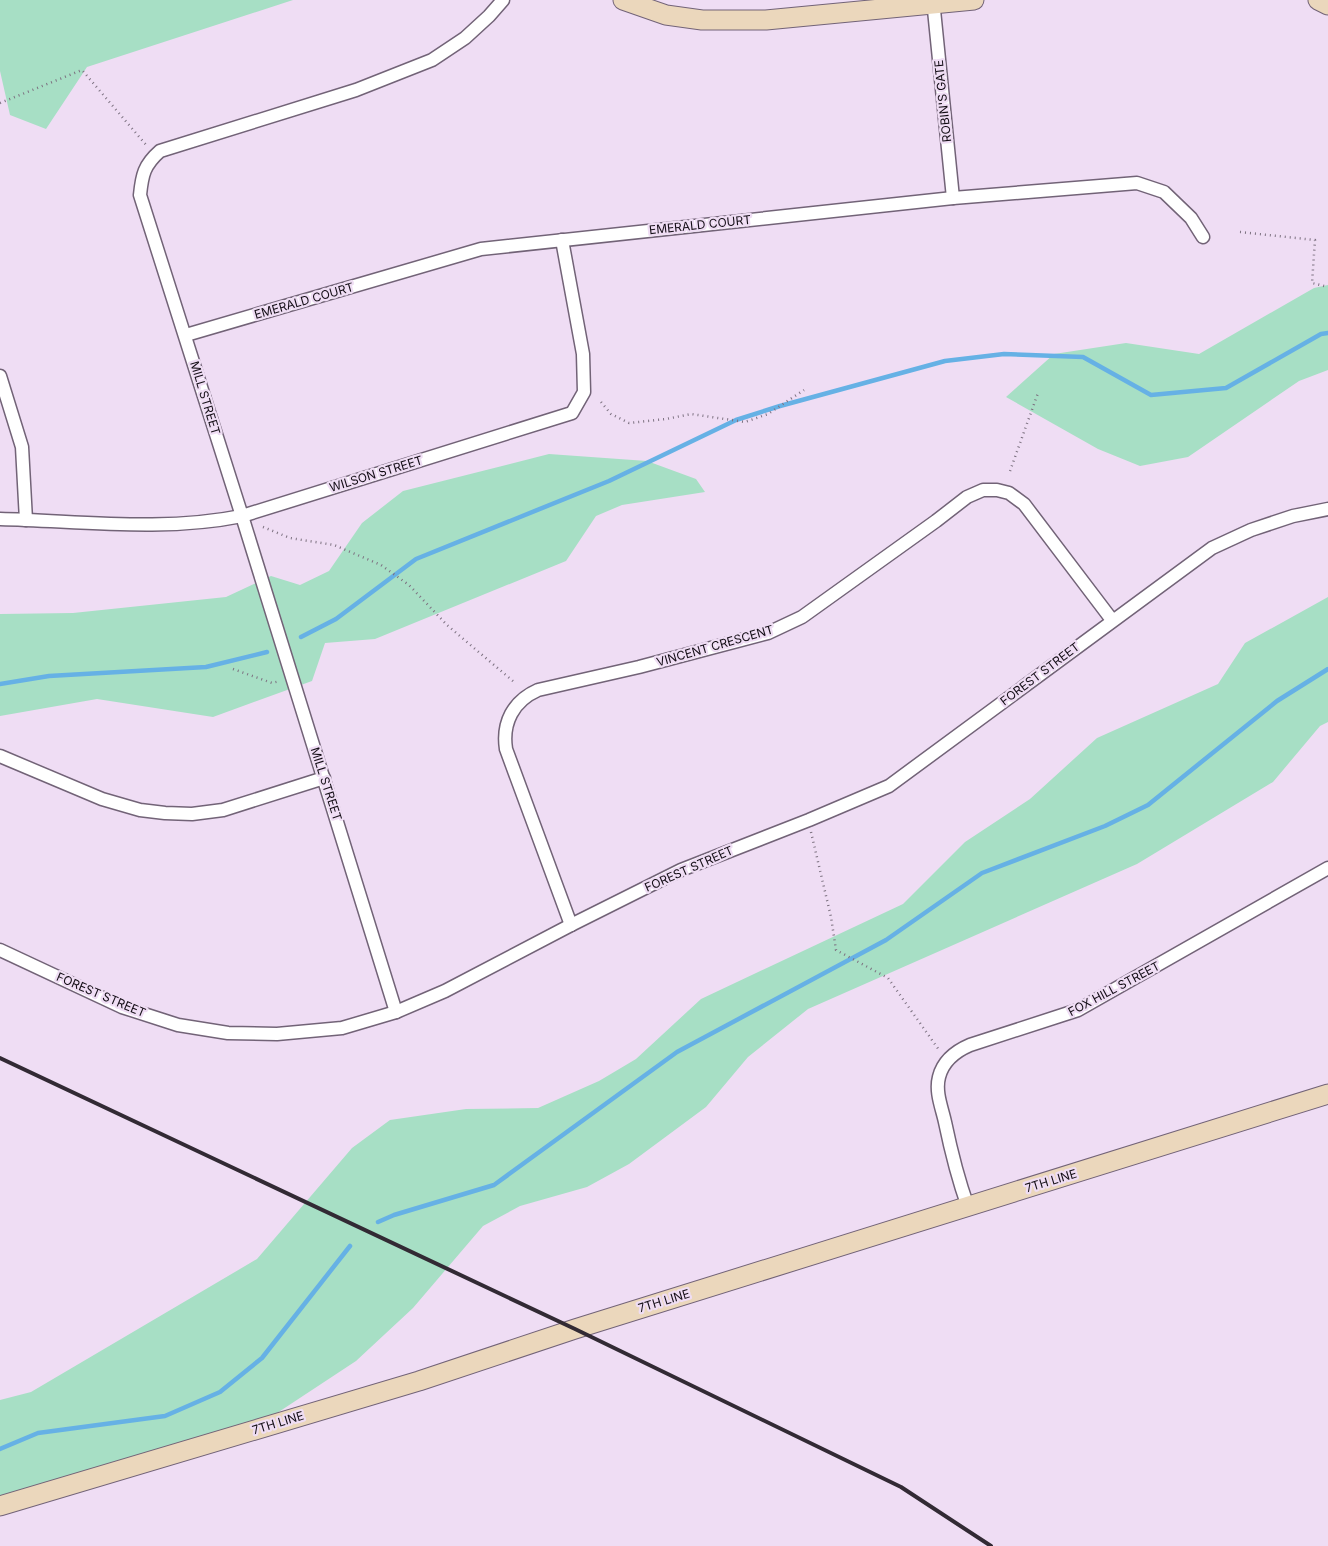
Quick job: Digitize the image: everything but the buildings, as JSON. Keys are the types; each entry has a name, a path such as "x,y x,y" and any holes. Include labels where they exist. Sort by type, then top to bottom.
{"street":[{"name":"MILL STREET","path":"396,1012 186,335 140,195 142,177 149,161 160,151 356,90 432,60 464,38 489,16 503,0"},
{"path":"623,0 666,15 702,20 766,20 933,2 974,0"},
{"path":"1318,0 1328,5"},
{"name":"ROBIN'S GATE","path":"933,2 953,198"},
{"name":"EMERALD COURT","path":"186,335 481,249 953,198 1137,183 1164,192 1191,218 1202,238"},
{"name":"WILSON STREET","path":"0,519 188,524 242,516 572,413 584,392 583,354 562,240"},
{"path":"0,376 22,447 26,520"},
{"name":"VINCENT CRESCENT","path":"571,925 506,749 504,736 508,718 517,704 532,692 639,667 768,633 802,617 936,521 966,497 983,490 997,490 1009,493 1024,504 1112,620"},
{"name":"FOREST STREET","path":"0,950 122,1007 178,1025 228,1033 277,1034 342,1028 396,1012 445,991 681,870 889,786 1212,548 1251,530 1294,516 1328,509"},
{"path":"0,756 102,799 140,810 165,813 192,814 223,810 324,778"},
{"name":"FOX HILL STREET","path":"968,1207 956,1172 938,1090 942,1069 953,1055 970,1045 1056,1018 1086,1006 1328,868"},
{"name":"7TH LINE","path":"0,1506 419,1381 575,1329 1328,1094"}],"path":[{"path":"0,103 82,70 148,148"},
{"path":"1240,232 1315,240 1312,283 1328,288"},
{"path":"601,402 611,414 629,423 691,414 746,422 768,414 804,390"},
{"path":"1010,471 1038,393"},
{"path":"263,527 290,538 334,545 381,565 409,585 447,625 514,682"},
{"path":"233,669 272,683 292,678"},
{"path":"808,820 831,917 836,950 888,978 939,1050"}],"green space":[{"path":"0,0 293,0 87,67 46,129 10,115 0,71"},
{"path":"1328,285 1328,370 1299,381 1188,457 1140,466 1098,449 1006,397 1054,354 1126,343 1199,354 1314,288"},
{"path":"549,454 647,461 696,479 705,492 622,505 596,516 566,561 375,639 325,643 312,681 213,717 97,699 0,716 0,614 73,613 226,597 271,576 300,585 329,571 362,523 403,491"},
{"path":"1328,597 1328,722 1320,726 1273,782 1137,864 808,1009 748,1057 706,1107 629,1164 587,1187 520,1206 483,1226 413,1308 356,1361 268,1419 0,1497 0,1400 31,1392 257,1259 352,1148 390,1120 466,1109 538,1108 599,1081 636,1059 701,999 903,904 965,842 1030,799 1097,738 1218,684 1245,643"}],"waterway":[{"path":"301,637 336,619 416,559 609,481 736,420 780,406 945,361 1004,354 1083,357 1151,395 1226,388 1321,334 1328,333"},
{"path":"0,684 49,676 206,667 267,652"},
{"path":"378,1222 394,1215 494,1185 677,1052 886,940 982,873 1105,826 1148,805 1277,701 1328,669"},
{"path":"0,1449 38,1433 165,1416 220,1392 262,1358 350,1246"}],"railway":[{"path":"0,1058 575,1329 901,1487 991,1546"}]}
